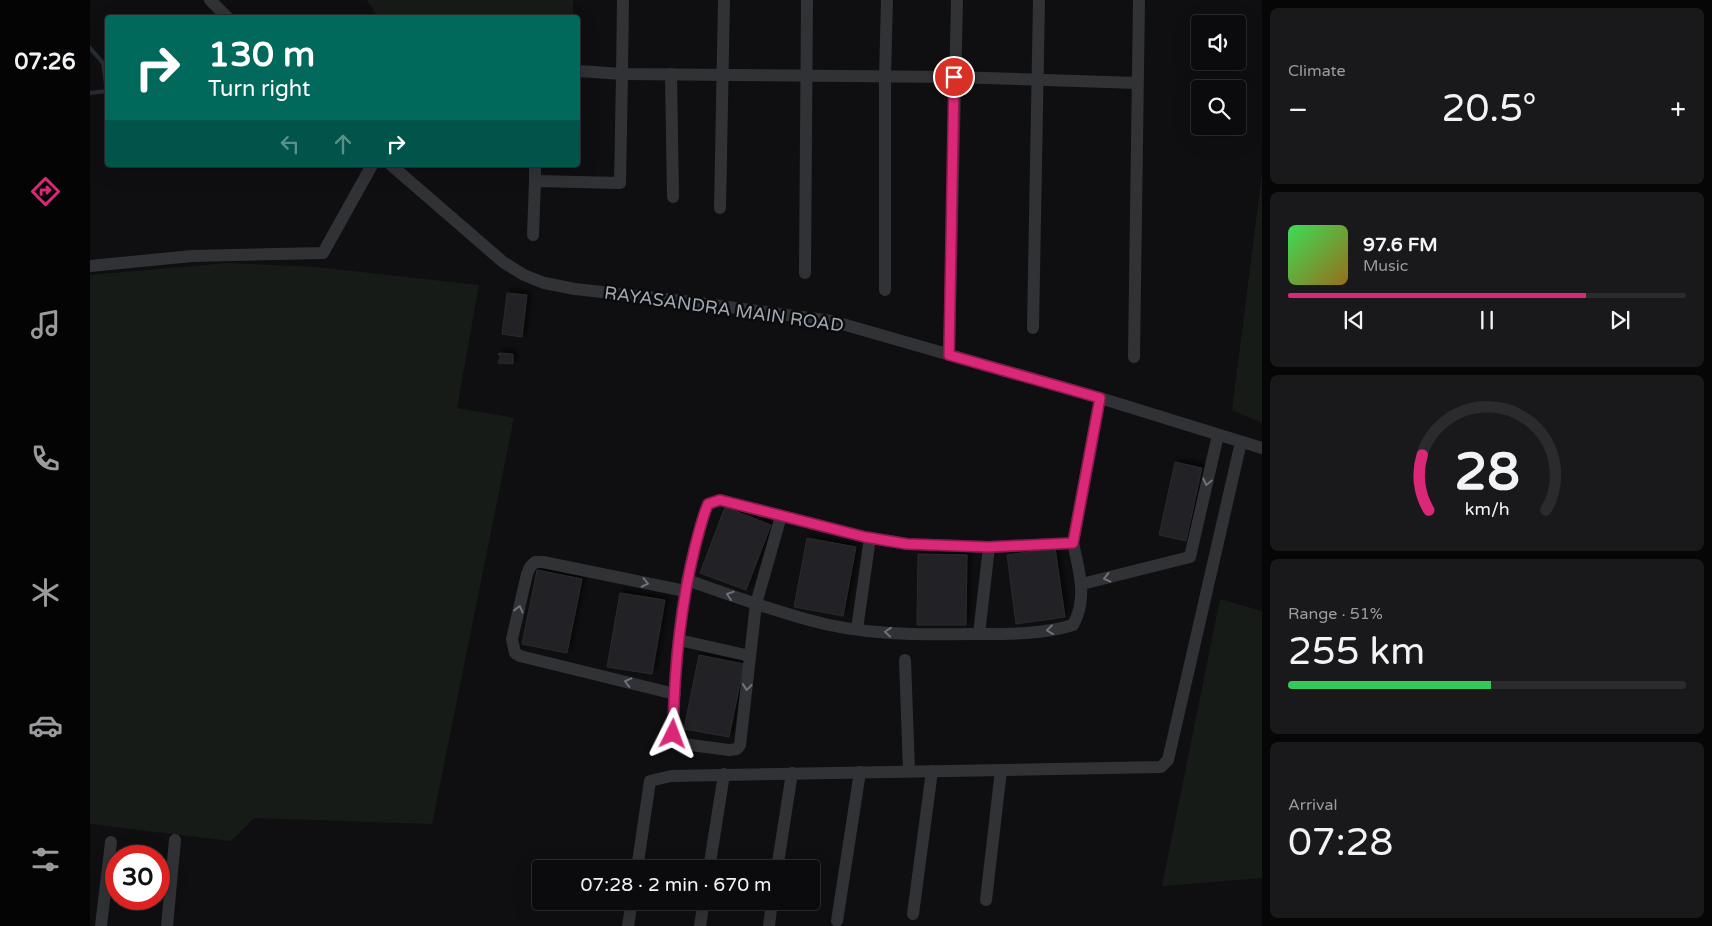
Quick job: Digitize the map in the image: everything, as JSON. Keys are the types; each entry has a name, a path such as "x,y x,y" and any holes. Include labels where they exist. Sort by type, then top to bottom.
{"street":[{"path":"210,0 225,15"},
{"path":"535,181 620,183 623,0"},
{"path":"720,208 724,0"},
{"path":"805,273 807,0"},
{"path":"884,290 885,76 888,0"},
{"path":"949,355 957,0"},
{"path":"1033,328 1036,80 1039,0"},
{"path":"1134,357 1139,0"},
{"path":"580,71 622,74 954,77 1137,83"},
{"path":"671,74 673,197"},
{"path":"90,266 192,256 324,253 371,167"},
{"name":"RAYASANDRA MAIN ROAD","path":"394,167 503,262 524,276 544,284 575,290 692,302 832,321 1100,398 1262,448"},
{"path":"532,235 535,167"},
{"path":"675,694 520,656 515,653 512,639 530,567 535,562 543,562 686,585 810,621 857,629 922,634 979,634 1036,632 1073,625 1079,609 1082,584 1073,543 1100,398"},
{"path":"1082,584 1190,557 1218,435"},
{"path":"638,860 650,781 671,776 1161,767 1166,765 1241,442"},
{"path":"781,516 756,604 741,741 737,749 728,750 683,744 676,740 673,734 679,640 686,585 703,515 708,504 720,500 870,538 907,544 989,547 1073,543"},
{"path":"857,629 870,538"},
{"path":"979,634 989,547"},
{"path":"679,640 750,656"},
{"path":"904,660 910,771"},
{"path":"986,900 1001,770"},
{"path":"913,914 932,771"},
{"path":"837,921 860,772"},
{"path":"778,860 792,773"},
{"path":"710,860 724,774"},
{"path":"167,926 175,840"},
{"path":"101,926 111,842"},
{"path":"628,926 631,910"},
{"path":"700,926 703,910"},
{"path":"769,926 771,910"}],"shaded area":[{"path":"367,0 573,0 573,15 377,15"},
{"path":"1262,174 1262,423 1232,410"},
{"path":"227,263 317,267 479,285 457,408 514,418 432,824 254,818 231,841 90,824 90,275"},
{"path":"1220,599 1262,611 1262,878 1162,886"}],"building":[{"path":"507,293 527,295 522,337 502,334"},
{"path":"499,353 513,354 513,364 498,363 501,355 498,355"},
{"path":"1175,462 1202,468 1186,541 1159,535"},
{"path":"725,507 771,525 746,590 700,573"},
{"path":"807,538 856,547 843,616 794,607"},
{"path":"1055,548 1065,617 1016,624 1007,555"},
{"path":"918,554 967,555 966,625 917,625"},
{"path":"537,570 582,579 567,653 522,644"},
{"path":"620,593 665,600 652,674 607,667"},
{"path":"699,655 744,664 729,737 684,729"}],"waterway":[{"path":"90,48 103,63 105,77"},
{"path":"90,93 105,91"}],"route":[{"path":"673,734 679,640 687,580 703,515 708,504 720,500 865,537 907,544 989,547 1073,543 1100,398 949,355 954,77"}]}
